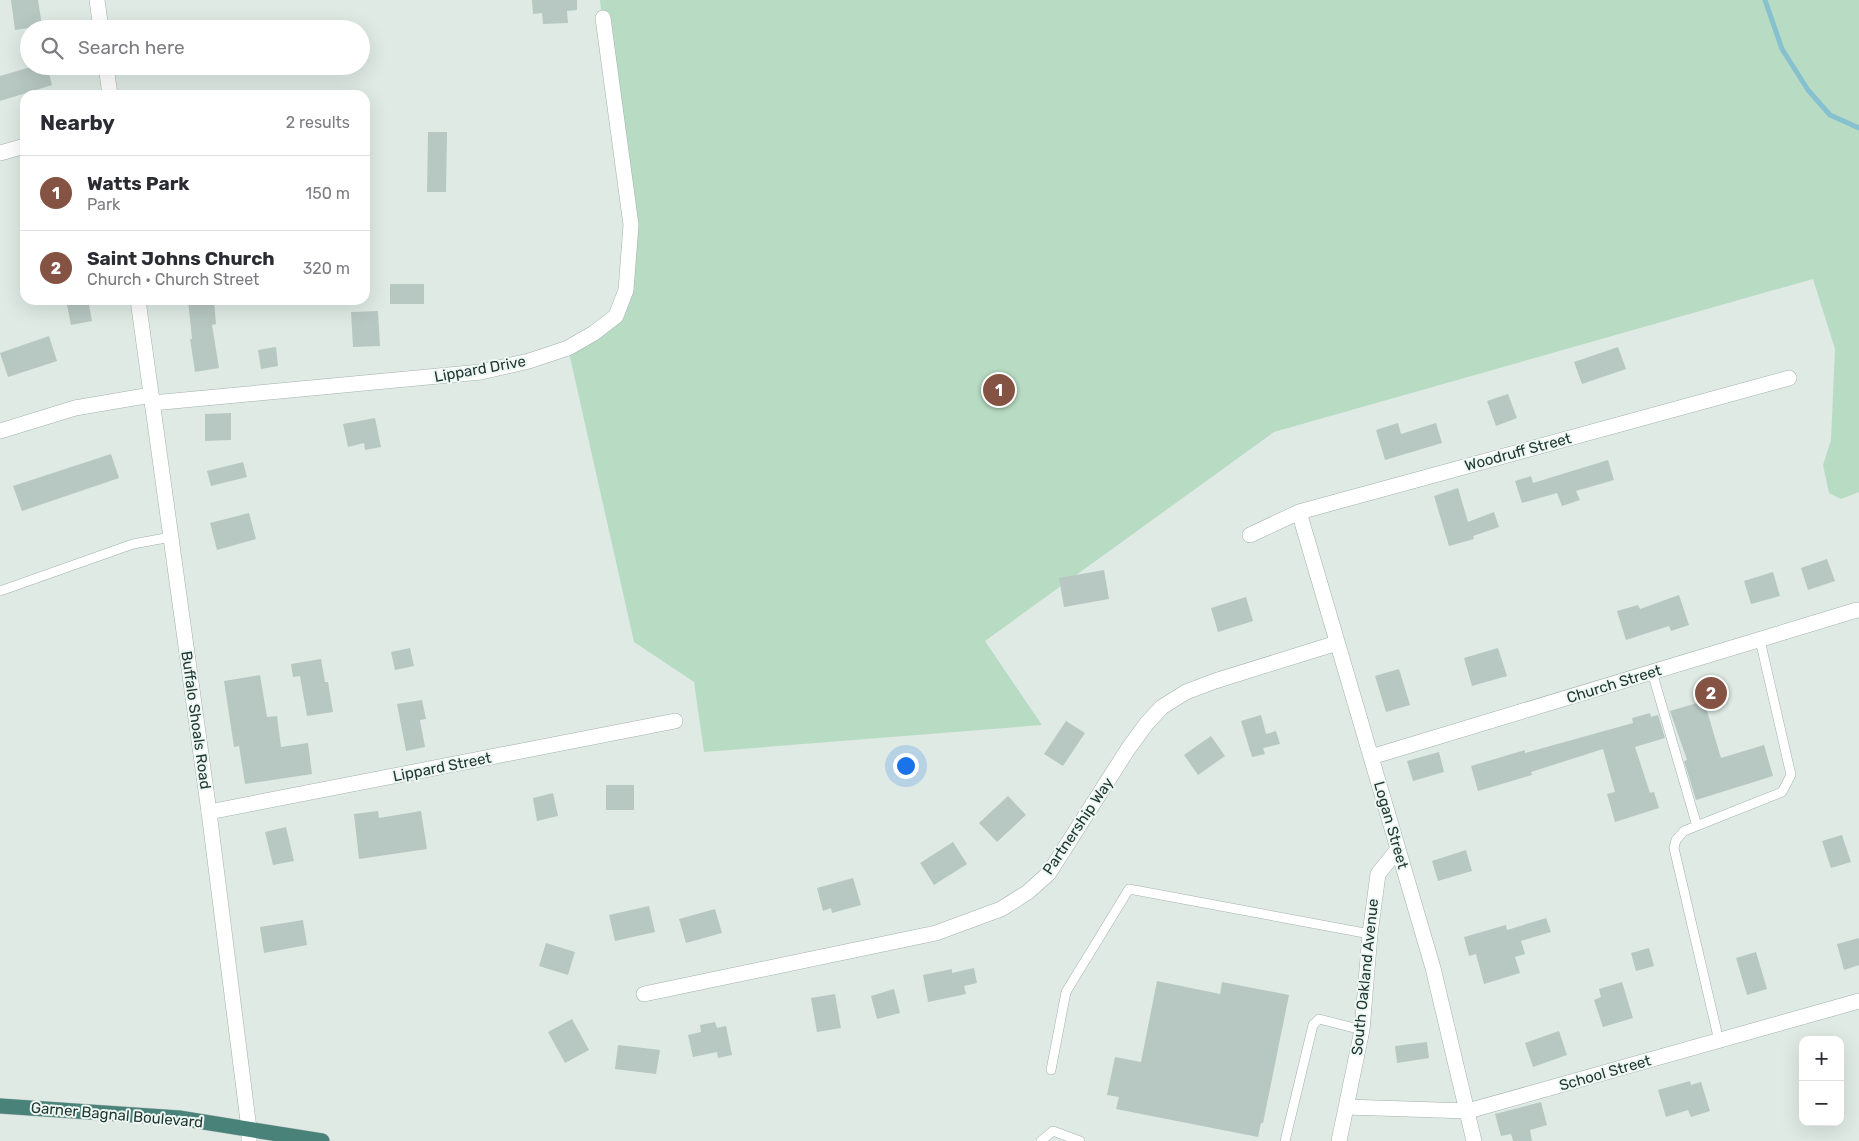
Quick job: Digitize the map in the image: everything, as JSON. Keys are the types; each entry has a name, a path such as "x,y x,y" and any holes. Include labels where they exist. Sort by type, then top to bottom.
{"highway":[{"name":"Garner Bagnal Boulevard","path":"0,1106 179,1118 249,1135 322,1141"}],"street":[{"path":"97,0 100,20"},
{"name":"Lippard Drive","path":"0,431 74,408 152,399 481,372 529,361 568,348 594,333 616,316 626,290 631,225 603,18"},
{"path":"107,75 109,90"},
{"path":"0,153 20,147"},
{"name":"Buffalo Shoals Road","path":"139,305 209,812 249,1135"},
{"name":"Woodruff Street","path":"1250,534 1298,512 1789,378"},
{"name":"Logan Street","path":"1298,512 1433,968 1474,1141"},
{"name":"Church Street","path":"1371,757 1857,610"},
{"name":"Partnership Way","path":"644,994 936,933 1001,908 1028,892 1049,873 1128,749 1162,706 1186,692 1215,681 1337,643"},
{"name":"Lippard Street","path":"209,812 676,721"},
{"name":"South Oakland Avenue","path":"1339,1141 1362,1030 1370,934 1378,874 1398,850"},
{"name":"School Street","path":"1346,1107 1468,1111 1859,1001"}],"lane":[{"path":"0,591 124,547 171,537"},
{"path":"1719,1041 1674,848 1676,840 1684,831 1782,792 1791,775 1760,640"},
{"path":"1652,672 1697,826"},
{"path":"1051,1070 1066,992 1129,889 1370,934"},
{"path":"1285,1141 1313,1025 1319,1019 1362,1030"},
{"path":"1041,1141 1053,1131 1080,1141"}],"green space":[{"path":"600,0 1859,0 1859,492 1841,499 1829,493 1823,465 1831,440 1835,349 1813,279 1274,432 985,641 1042,725 704,752 694,682 634,642 568,348 616,316 629,265"}],"building":[{"path":"11,0 38,0 41,20 20,20 20,29 15,30"},
{"path":"532,0 577,0 577,10 567,11 568,23 543,24 542,13 533,14"},
{"path":"20,70 20,75 49,75 52,85 36,90 20,90 20,95 0,101 0,76"},
{"path":"428,132 447,132 446,192 427,192"},
{"path":"390,284 424,284 424,304 390,304"},
{"path":"67,305 89,305 92,321 71,325"},
{"path":"189,305 214,305 216,324 212,325 219,368 195,372 190,339 192,339"},
{"path":"378,311 380,346 353,347 351,312"},
{"path":"49,336 57,361 8,377 0,353"},
{"path":"276,347 278,366 261,369 258,350"},
{"path":"1618,347 1626,369 1582,384 1574,362"},
{"path":"1508,394 1517,418 1496,426 1487,401"},
{"path":"231,413 231,440 205,441 205,414"},
{"path":"375,418 381,447 365,450 364,443 348,447 343,424"},
{"path":"1398,423 1401,434 1436,423 1442,443 1385,460 1376,430"},
{"path":"111,454 119,478 22,511 13,486"},
{"path":"1608,460 1614,480 1576,491 1580,500 1562,506 1557,493 1522,503 1515,481 1531,476 1533,483"},
{"path":"243,462 247,477 211,486 207,471"},
{"path":"1458,488 1468,522 1494,512 1499,527 1473,536 1474,539 1449,546 1434,496"},
{"path":"249,513 256,539 217,550 210,523"},
{"path":"1827,559 1835,581 1808,590 1801,568"},
{"path":"1104,570 1109,599 1064,607 1059,578"},
{"path":"1773,572 1780,596 1751,604 1744,581"},
{"path":"1679,595 1689,625 1671,631 1669,626 1626,640 1617,611 1638,605 1640,609"},
{"path":"1246,597 1253,621 1218,632 1211,608"},
{"path":"410,648 414,666 395,670 391,652"},
{"path":"1498,648 1507,676 1472,686 1464,658"},
{"path":"321,659 325,682 328,682 333,712 307,716 300,676 293,677 291,664"},
{"path":"1399,669 1410,705 1386,712 1375,676"},
{"path":"260,675 267,717 277,716 281,747 308,743 312,774 245,784 239,746 234,747 224,681"},
{"path":"422,700 426,719 420,720 425,747 406,751 397,704"},
{"path":"1704,701 1721,758 1764,745 1773,776 1696,800 1684,761 1687,760 1670,711"},
{"path":"1650,713 1651,717 1658,715 1665,738 1635,747 1650,793 1654,792 1659,808 1615,822 1607,794 1615,792 1603,749 1531,772 1532,775 1478,791 1471,766 1525,750 1525,753 1633,723 1632,718"},
{"path":"1261,715 1266,734 1276,731 1280,744 1263,748 1265,754 1252,757 1241,721"},
{"path":"1066,721 1085,733 1063,766 1044,754"},
{"path":"1211,736 1225,756 1198,775 1184,755"},
{"path":"1439,752 1444,772 1413,781 1407,761"},
{"path":"606,785 634,785 634,810 606,810"},
{"path":"553,793 558,816 537,821 533,798"},
{"path":"1008,796 1026,815 997,842 979,823"},
{"path":"378,811 379,818 421,811 427,849 359,859 354,814"},
{"path":"286,827 294,861 273,865 265,832"},
{"path":"1842,835 1851,862 1831,868 1822,841"},
{"path":"953,842 967,864 934,885 920,863"},
{"path":"1466,850 1472,871 1438,881 1432,861"},
{"path":"853,878 861,905 832,913 831,908 823,911 817,888"},
{"path":"649,906 655,932 615,941 609,915"},
{"path":"715,909 722,933 686,943 679,919"},
{"path":"1546,918 1551,932 1521,941 1525,954 1515,957 1520,973 1484,984 1476,954 1469,956 1464,937 1506,925 1507,930"},
{"path":"303,920 307,945 264,953 260,927"},
{"path":"1859,938 1859,965 1844,970 1837,944"},
{"path":"546,943 575,952 568,975 539,966"},
{"path":"1649,948 1654,966 1636,971 1631,953"},
{"path":"1756,952 1767,989 1747,995 1736,958"},
{"path":"974,968 977,983 964,986 966,994 928,1002 923,975 952,969 952,973"},
{"path":"1157,981 1220,994 1222,982 1289,995 1263,1123 1261,1123 1258,1137 1116,1109 1119,1097 1107,1095 1115,1057 1141,1062"},
{"path":"1622,982 1633,1018 1603,1027 1594,1000 1601,997 1599,989"},
{"path":"894,989 900,1013 877,1019 871,996"},
{"path":"835,994 841,1028 817,1032 811,998"},
{"path":"572,1019 589,1050 565,1063 548,1032"},
{"path":"715,1022 717,1028 726,1026 732,1055 718,1058 717,1052 693,1057 688,1035 701,1032 700,1025"},
{"path":"1559,1031 1567,1055 1533,1067 1525,1043"},
{"path":"1427,1042 1429,1058 1397,1063 1395,1046"},
{"path":"618,1045 660,1050 656,1074 615,1069"},
{"path":"1690,1081 1691,1085 1701,1082 1710,1111 1691,1117 1688,1110 1666,1117 1658,1090"},
{"path":"1541,1102 1547,1125 1530,1130 1532,1141 1513,1141 1511,1134 1501,1136 1495,1114"}],"waterway":[{"path":"1765,0 1782,49 1808,90 1830,115 1859,128"}],"place":[{"name":"Watts Park","path":"999,390"},
{"name":"Saint Johns Church","path":"1711,693"}]}
